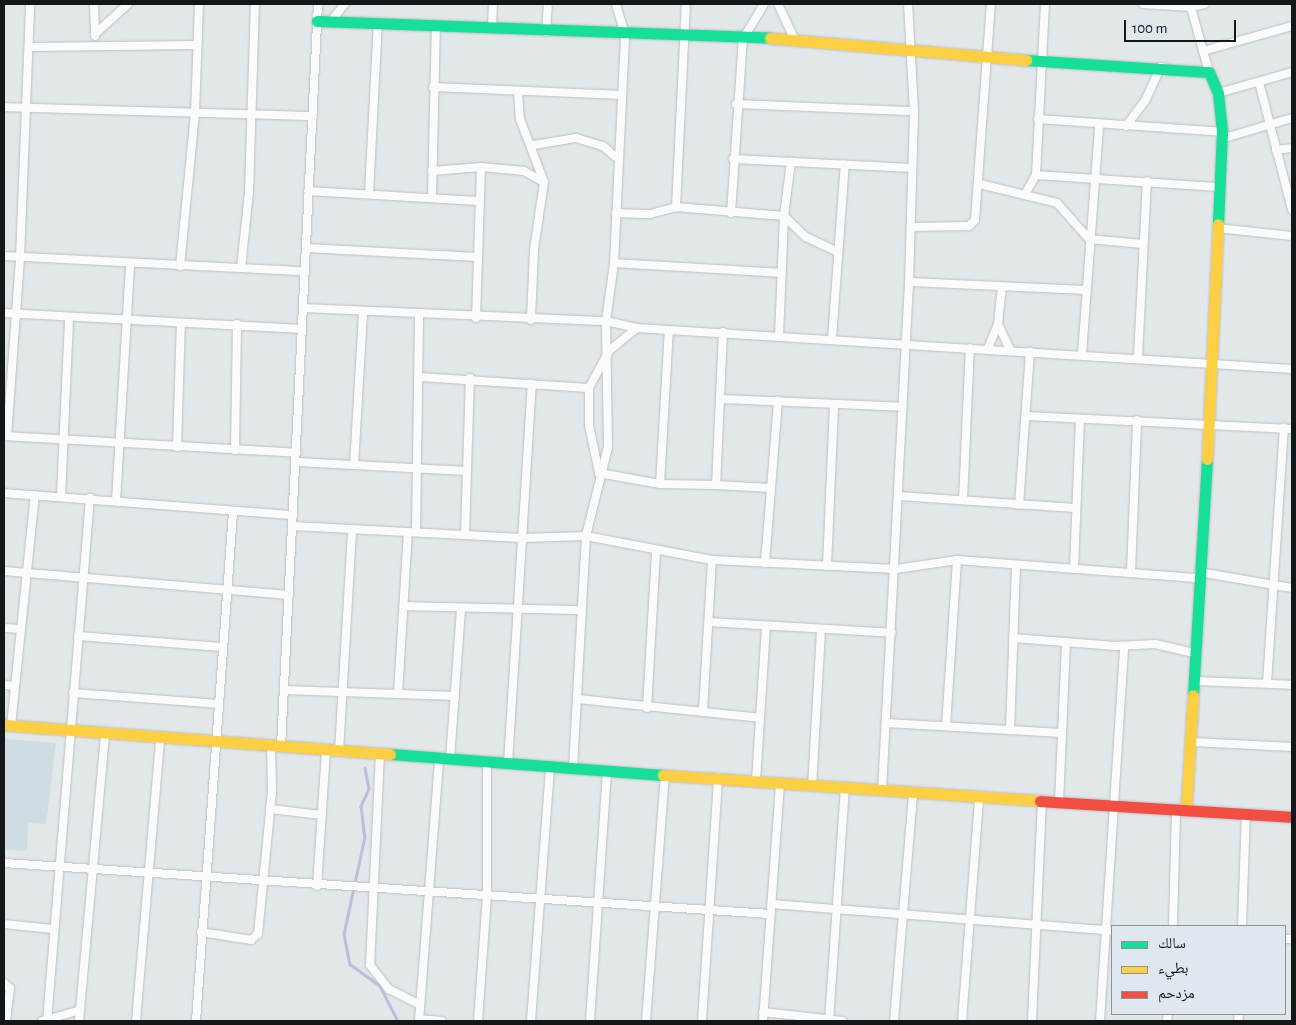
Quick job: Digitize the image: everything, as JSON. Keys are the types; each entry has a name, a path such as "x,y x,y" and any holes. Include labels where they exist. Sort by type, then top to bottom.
{"street":[{"path":"30,4 29,47 24,107 20,257 5,436 297,453"},
{"path":"94,4 94,46"},
{"path":"95,34 128,4"},
{"path":"180,266 195,113 199,4"},
{"path":"241,268 249,192 255,4"},
{"path":"201,932 256,939 276,746 284,690 318,4"},
{"path":"331,21 345,4"},
{"path":"492,29 493,4"},
{"path":"546,32 548,4"},
{"path":"573,768 586,536 599,473 608,447 605,389 610,351 606,321 614,264 617,158 625,34 616,4"},
{"path":"676,207 686,4"},
{"path":"730,213 736,104 742,39 764,4"},
{"path":"778,4 794,39"},
{"path":"882,792 896,569 904,345 911,227 914,111 908,4"},
{"path":"911,227 973,224 980,184 990,56 991,4"},
{"path":"1025,194 1036,175 1039,58 1045,4"},
{"path":"1143,4 1191,6 1204,4"},
{"path":"1173,925 1181,810 1193,742 1194,653 1214,365 1221,136 1218,93 1209,72 1191,6"},
{"path":"317,21 546,32 794,39 911,52 1161,66 1209,72"},
{"path":"369,193 378,24"},
{"path":"1203,51 1292,26"},
{"path":"432,197 433,87 436,27"},
{"path":"29,47 197,45"},
{"path":"1126,126 1145,101 1161,66"},
{"path":"1218,93 1292,72"},
{"path":"1260,82 1292,210"},
{"path":"433,87 518,92 622,94"},
{"path":"518,92 520,119 534,144 544,182 534,250 531,320"},
{"path":"736,104 914,111"},
{"path":"4,107 313,116"},
{"path":"1038,119 1221,136 1292,118"},
{"path":"1082,354 1089,239 1099,126"},
{"path":"534,144 576,138 603,146 617,158"},
{"path":"1276,150 1292,148"},
{"path":"733,159 912,168"},
{"path":"780,336 780,273 784,216 791,161"},
{"path":"832,339 845,164"},
{"path":"432,171 481,167 524,172 544,182"},
{"path":"476,318 478,201 481,167"},
{"path":"1036,175 1219,187"},
{"path":"1138,357 1142,244 1147,181"},
{"path":"980,184 1057,203 1089,239 1142,244"},
{"path":"308,191 369,193 478,201"},
{"path":"616,213 650,214 676,207 784,216 806,237 838,252"},
{"path":"1217,228 1292,236"},
{"path":"306,248 477,258"},
{"path":"4,256 130,264 304,271"},
{"path":"116,501 130,264"},
{"path":"614,264 780,273"},
{"path":"909,282 1002,288 1086,290"},
{"path":"988,348 998,324 1002,288"},
{"path":"304,308 419,316 606,321 637,328 904,345 1138,357 1214,365 1292,369"},
{"path":"354,465 363,312"},
{"path":"4,313 69,318 237,324 302,329"},
{"path":"398,694 417,468 419,316"},
{"path":"60,496 69,318"},
{"path":"178,447 181,323"},
{"path":"235,450 237,324"},
{"path":"998,324 1010,350"},
{"path":"599,473 589,425 590,388 610,351 637,328"},
{"path":"660,484 669,330"},
{"path":"716,485 723,332"},
{"path":"964,500 970,348"},
{"path":"1019,505 1030,351"},
{"path":"419,377 470,378 590,388"},
{"path":"465,535 470,378"},
{"path":"508,763 532,384"},
{"path":"721,399 903,407"},
{"path":"765,563 778,401"},
{"path":"827,566 834,404"},
{"path":"1026,416 1288,428 1272,582 1267,683"},
{"path":"1074,568 1080,419"},
{"path":"1131,572 1137,420"},
{"path":"296,462 467,471"},
{"path":"599,473 660,484 770,488"},
{"path":"4,493 90,498 233,512 293,515"},
{"path":"35,495 15,686 7,726 160,739 488,761 665,776 718,778 882,792 1292,817"},
{"path":"899,496 1075,508"},
{"path":"80,1010 45,1021 90,498"},
{"path":"196,1021 204,876 233,512"},
{"path":"293,526 521,538 586,536 712,560 896,569 957,560 1016,567 1074,568 1199,575 1272,582 1291,587"},
{"path":"339,751 352,529"},
{"path":"647,708 656,550"},
{"path":"703,711 712,560"},
{"path":"946,726 957,560"},
{"path":"1010,730 1016,567"},
{"path":"4,571 289,594"},
{"path":"404,606 517,611 582,610"},
{"path":"442,1021 419,1020 430,892 445,759 455,696 461,609"},
{"path":"709,622 892,634"},
{"path":"756,781 766,626"},
{"path":"4,628 21,629"},
{"path":"812,787 821,630"},
{"path":"78,636 222,647"},
{"path":"1014,638 1124,646 1154,644 1194,653"},
{"path":"1059,803 1066,643"},
{"path":"1100,1021 1103,930 1114,807 1124,646"},
{"path":"1194,681 1292,685"},
{"path":"4,685 15,686"},
{"path":"284,690 455,696"},
{"path":"73,693 218,704"},
{"path":"577,699 647,708 703,711 760,718"},
{"path":"886,723 1062,733"},
{"path":"79,1021 105,734"},
{"path":"136,1021 160,739"},
{"path":"1193,742 1292,747"},
{"path":"317,886 326,751"},
{"path":"380,754 370,965 390,989 420,1005"},
{"path":"478,1021 487,895 488,761"},
{"path":"531,1021 542,900 550,766"},
{"path":"590,1021 599,905 606,771"},
{"path":"646,1021 653,907 665,776"},
{"path":"702,1021 711,910 718,778"},
{"path":"763,1021 780,783"},
{"path":"830,1021 845,789"},
{"path":"894,1021 913,793"},
{"path":"962,1021 971,922 978,798"},
{"path":"1032,1021 1039,925 1042,802"},
{"path":"270,809 322,815"},
{"path":"1242,925 1246,813"},
{"path":"4,864 204,876 317,886 487,895 599,905 770,914"},
{"path":"772,904 902,912 971,922 1111,931"},
{"path":"4,924 53,929"},
{"path":"4,983 10,988 6,1021"},
{"path":"763,1012 842,1021"}],"shaded area":[{"path":"4,739 56,743 46,824 28,823 27,851 4,850"}],"waterway":[{"path":"365,768 369,789 361,806 365,837 344,934 350,964 380,986 398,1021"}],"traffic: fast":[{"path":"317,21 770,38"},
{"path":"1026,60 1209,72 1218,93 1222,132 1218,224"},
{"path":"1193,695 1207,459"},
{"path":"390,754 663,775"}],"traffic: slow":[{"path":"770,38 1026,60"},
{"path":"1207,459 1218,224"},
{"path":"1186,810 1193,695"},
{"path":"4,725 390,754"},
{"path":"663,775 1040,801"}],"traffic: jam":[{"path":"1040,801 1292,817"}]}
